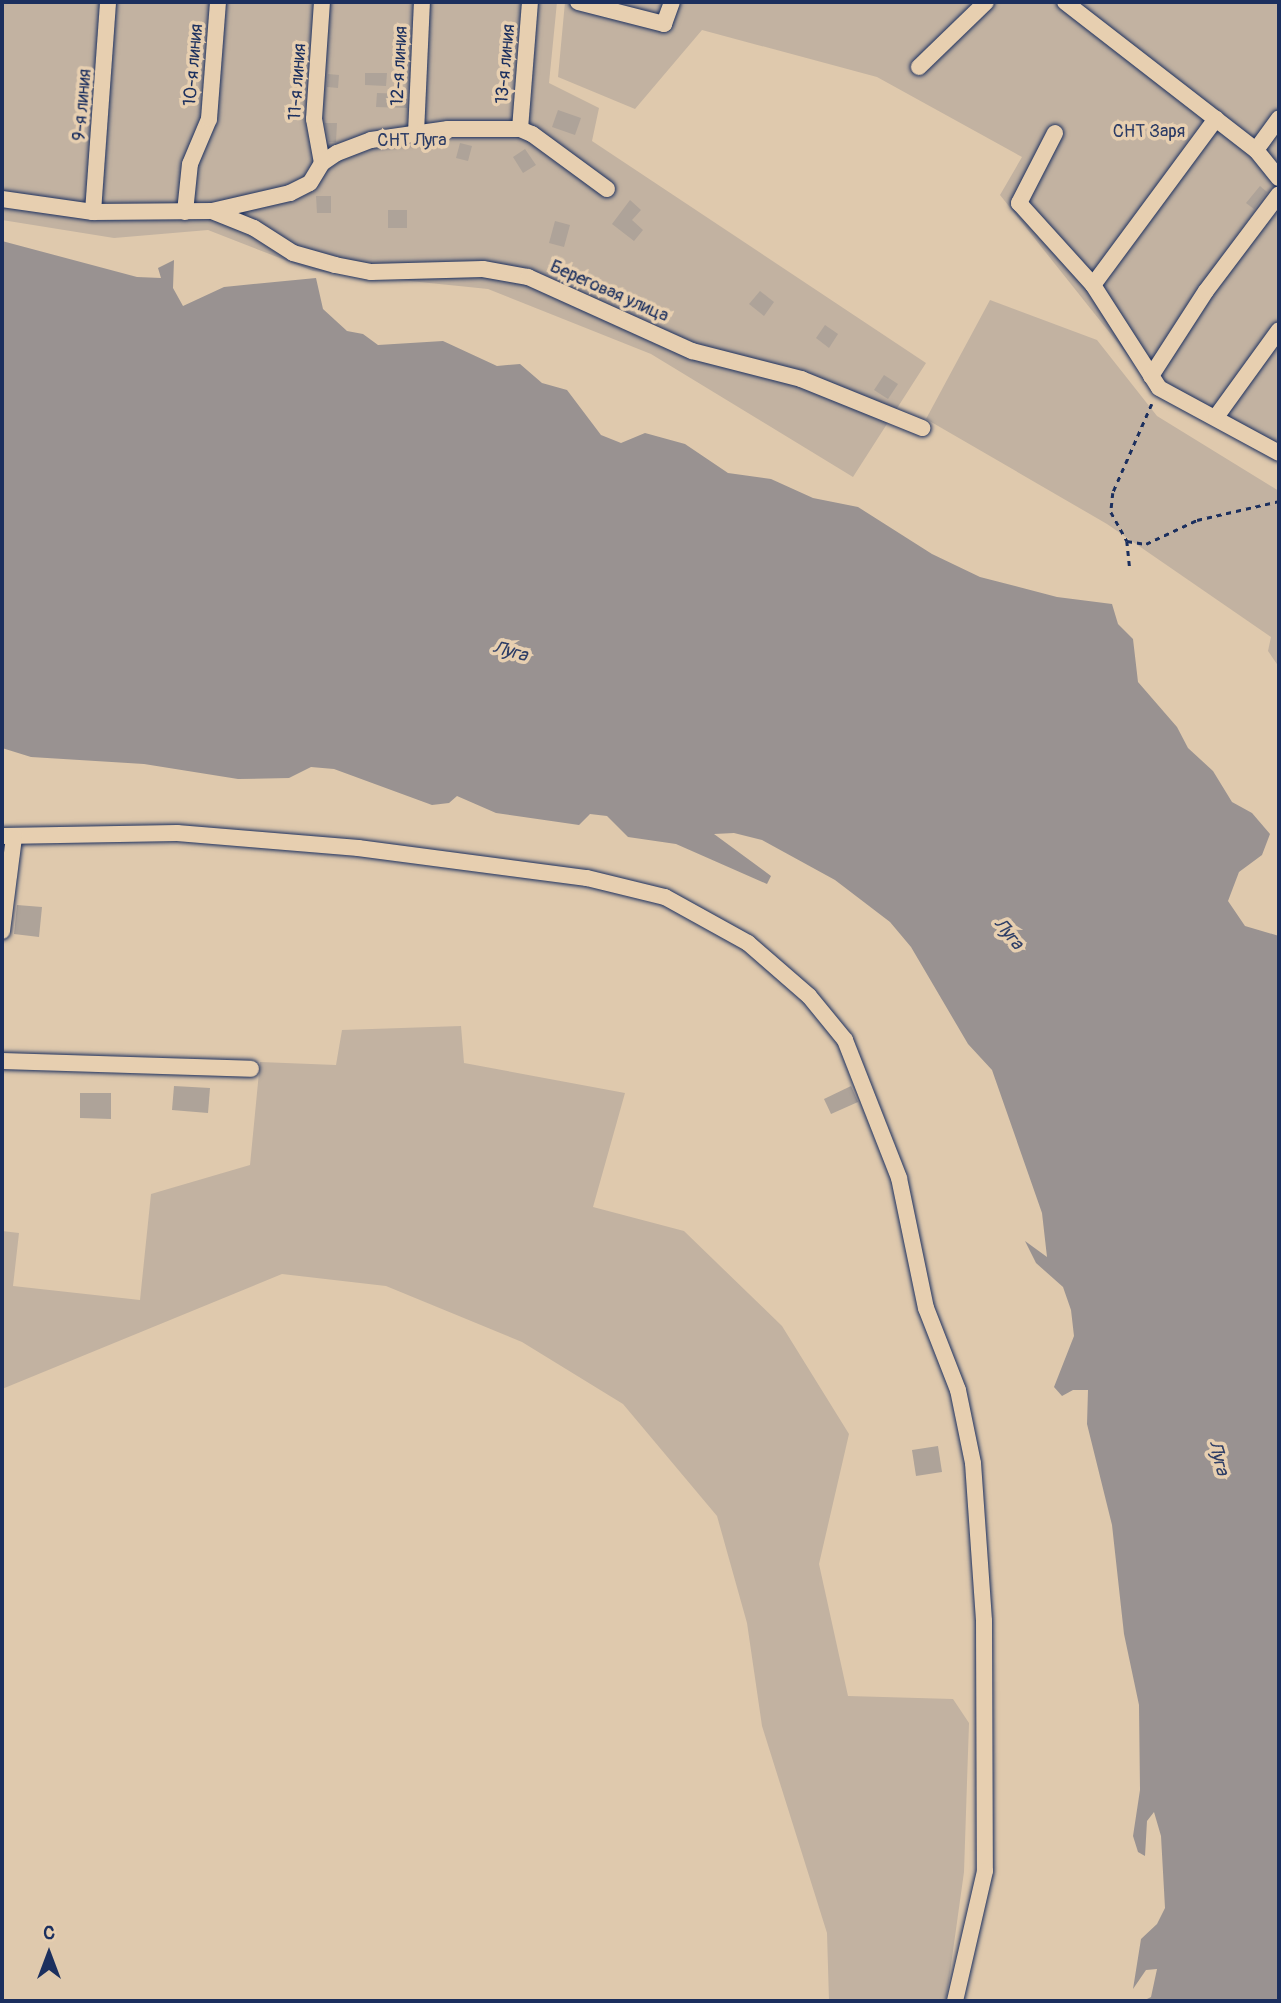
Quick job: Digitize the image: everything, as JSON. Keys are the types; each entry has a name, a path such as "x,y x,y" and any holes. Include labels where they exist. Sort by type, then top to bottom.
{"street":[{"name":"9-я линия","path":"93,212 108,2"},
{"name":"10-я линия","path":"185,212 190,164 209,119 218,2"},
{"name":"11-я линия","path":"322,2 314,119 322,163"},
{"name":"12-я линия","path":"416,132 422,2"},
{"name":"13-я линия","path":"520,129 530,2"},
{"path":"578,2 664,24 672,2"},
{"path":"919,67 986,2"},
{"path":"1065,2 1256,150 1279,178"},
{"path":"1256,150 1279,118"},
{"path":"1093,285 1216,119"},
{"path":"2,199 93,212 212,211 290,193 310,183 322,163 372,140 416,132 520,129 607,189"},
{"path":"1055,132 1019,203 1093,285 1155,382 1279,453"},
{"path":"1155,382 1206,292 1279,194"},
{"name":"Береговая улица","path":"212,211 254,228 293,253 335,265 371,272 435,274 482,269 528,277 692,351 801,379 922,428"},
{"path":"1216,417 1279,330"},
{"path":"2,931 8,836 177,833 358,848 587,878 665,897 748,943 809,996 845,1040 899,1178 926,1308 958,1390 973,1463 984,1621 985,1871 955,2001"},
{"path":"2,1061 251,1069"}],"path":[{"path":"1130,570 1127,541 1111,512 1112,493 1155,382"},
{"path":"1127,541 1146,544 1197,520 1279,501"}],"green space":[{"name":"СНТ Луга","path":"2,2 557,2 549,83 599,108 592,141 926,363 853,477 651,354 488,289 313,271 208,230 114,238 2,220"},
{"name":"СНТ Заря","path":"565,2 1279,2 1279,450 1133,362 1000,195 1022,157 877,77 702,30 635,109 558,77"},
{"path":"990,300 1097,340 1157,416 1279,491 1279,667 1268,651 1271,637 1107,524 926,419"},
{"path":"461,1026 464,1063 625,1093 593,1207 684,1231 782,1326 849,1434 819,1564 848,1696 953,1699 969,1723 964,1872 946,2001 829,2001 827,1933 762,1726 747,1623 717,1516 623,1404 522,1342 386,1286 282,1274 2,1389 2,1231 19,1233 13,1286 140,1300 151,1194 250,1165 260,1062 336,1065 342,1030"}],"water":[{"name":"Луга","path":"2,241 137,277 161,278 158,268 174,260 173,288 183,306 224,287 316,278 323,309 347,331 363,334 378,345 443,341 497,366 520,364 542,383 567,390 601,435 621,443 645,433 685,444 728,473 771,479 813,498 858,507 932,554 980,577 1057,597 1112,604 1118,624 1133,639 1138,682 1177,727 1188,748 1213,771 1232,802 1252,813 1270,834 1262,855 1239,872 1228,901 1245,926 1279,936 1279,2001 1143,2001 1151,1997 1157,1969 1146,1970 1133,1989 1141,1939 1157,1924 1165,1908 1161,1836 1154,1812 1147,1821 1145,1856 1138,1852 1133,1836 1140,1790 1139,1705 1124,1634 1112,1525 1087,1424 1088,1390 1073,1390 1062,1396 1054,1387 1074,1336 1071,1310 1063,1287 1036,1263 1025,1241 1047,1257 1042,1213 992,1070 968,1044 911,947 890,922 835,880 762,840 734,833 714,834 771,876 767,884 676,844 628,837 607,816 590,814 579,825 496,813 457,796 449,803 432,805 334,769 311,767 289,778 238,779 144,764 31,757 2,748"}],"building":[{"path":"365,73 387,73 386,86 365,85"},
{"path":"328,74 339,75 338,88 327,87"},
{"path":"377,93 407,94 407,108 376,107"},
{"path":"558,110 581,118 575,135 552,127"},
{"path":"325,123 337,123 336,142 329,142"},
{"path":"460,143 472,146 468,161 456,158"},
{"path":"525,149 536,165 523,173 513,157"},
{"path":"1260,186 1267,192 1254,209 1246,203"},
{"path":"316,196 331,196 331,213 317,213"},
{"path":"630,200 641,210 632,220 643,230 634,241 612,224"},
{"path":"388,210 407,210 407,228 388,228"},
{"path":"555,221 570,225 564,247 549,243"},
{"path":"760,291 774,302 764,316 749,304"},
{"path":"825,325 838,334 829,348 816,338"},
{"path":"884,375 898,384 888,399 874,390"},
{"path":"17,905 42,907 39,937 14,934"},
{"path":"174,1086 210,1088 208,1113 172,1110"},
{"path":"851,1086 858,1102 831,1114 824,1099"},
{"path":"80,1093 111,1093 111,1119 80,1118"},
{"path":"938,1446 942,1472 916,1476 912,1450"}]}
